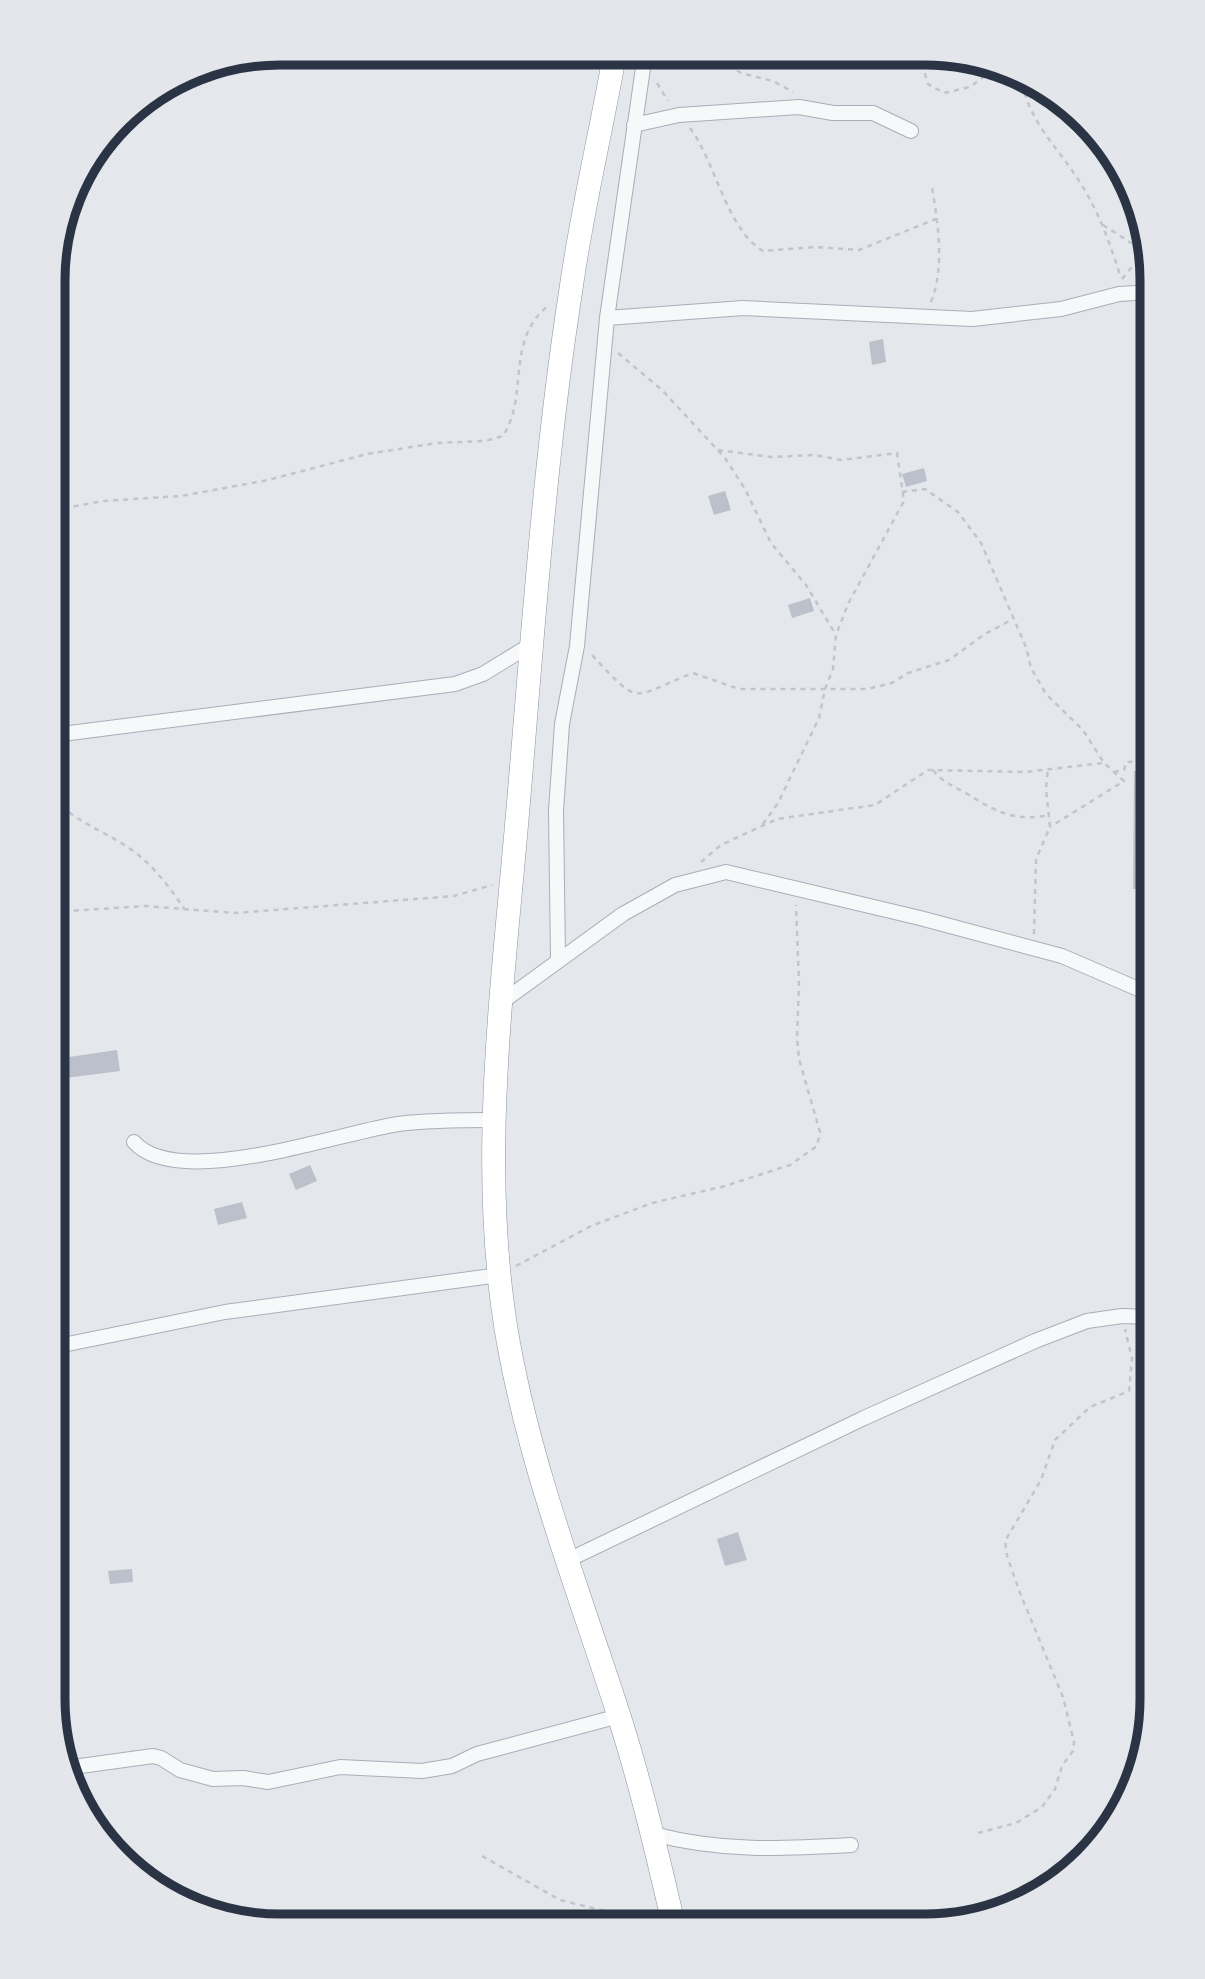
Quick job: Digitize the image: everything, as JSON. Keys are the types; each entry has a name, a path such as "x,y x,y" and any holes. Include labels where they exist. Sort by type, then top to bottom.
{"highway":[{"path":"613,65 571,288 544,514 502,1002 494,1120 495,1229 509,1346 521,1400 566,1561 619,1716 653,1834 671,1914"}],"street":[{"path":"558,959 556,811 562,724 578,639 607,318 643,65"},
{"path":"634,125 679,115 809,108 833,113 873,113 911,131"},
{"path":"607,318 743,308 972,319 1062,309 1140,292"},
{"path":"65,735 455,684 483,674 532,644"},
{"path":"502,1002 623,914 675,885 701,876 726,872 747,874 1062,956 1140,990"},
{"path":"134,1142 142,1150 155,1156 197,1162 257,1155 399,1124 494,1120"},
{"path":"65,1345 225,1312 499,1275"},
{"path":"566,1561 864,1418 1035,1341 1087,1321 1140,1317"},
{"path":"76,1768 153,1756 180,1770 213,1779 243,1778 268,1782 340,1767 422,1770 452,1766 477,1754 619,1716"},
{"path":"653,1834 724,1848 763,1850 851,1845"}],"path":[{"path":"648,65 679,115 698,138 750,240 763,251 816,247 859,250 936,219"},
{"path":"729,65 741,73 785,86 809,108"},
{"path":"922,65 928,84 944,93 971,87 988,74"},
{"path":"1025,90 1032,111 1075,174 1104,225 1122,279"},
{"path":"923,318 936,288 936,219 932,187"},
{"path":"1104,225 1137,247"},
{"path":"1107,298 1132,267 1139,263"},
{"path":"65,508 103,501 181,496 268,480 367,454 437,443 485,441 503,436 512,423 526,333 536,316 571,288"},
{"path":"605,343 662,390 718,450 742,483 771,543 806,585 836,635"},
{"path":"718,450 771,457 815,455 841,460 897,453 904,501 848,604 836,635 833,670 825,689 819,718 778,803 763,824"},
{"path":"902,492 925,489 967,522 981,543 1031,668 1046,694 1083,730 1104,763 1124,781 1050,827"},
{"path":"578,639 613,680 639,695 651,694 693,673 739,689 867,689 892,683 908,673 949,660 985,634 1013,619"},
{"path":"1114,772 1124,770 1126,762 1140,761"},
{"path":"700,863 721,845 763,824 801,814 866,808 889,799 922,772 933,770 988,773 1104,763"},
{"path":"1033,948 1036,859 1050,827 1046,789 1048,769"},
{"path":"933,770 948,784 1003,814 1027,819 1049,815"},
{"path":"65,808 91,828 133,851 167,883 185,911"},
{"path":"65,911 145,906 235,913 454,896 480,891 512,876"},
{"path":"499,1275 591,1226 652,1202 725,1186 790,1165 817,1146 820,1132 803,1072 797,1037 799,984 795,888"},
{"path":"978,1833 1016,1823 1049,1801 1062,1766 1073,1751 1072,1731 1063,1698 1020,1593 1007,1556 1005,1541 1041,1480 1049,1451 1060,1434 1090,1407 1129,1391 1132,1359 1122,1316"},
{"path":"482,1856 560,1900 625,1914"}],"building":[{"path":"883,339 886,362 872,365 869,342"},
{"path":"924,468 927,481 906,487 902,474"},
{"path":"725,491 731,510 714,515 708,496"},
{"path":"810,598 814,611 792,618 788,605"},
{"path":"1134,771 1140,771 1140,889 1133,889"},
{"path":"117,1050 120,1071 65,1078 65,1058"},
{"path":"310,1165 317,1181 296,1190 289,1174"},
{"path":"242,1202 247,1218 218,1225 214,1209"},
{"path":"738,1532 747,1560 725,1566 717,1539"},
{"path":"132,1569 133,1582 110,1584 108,1571"}]}
